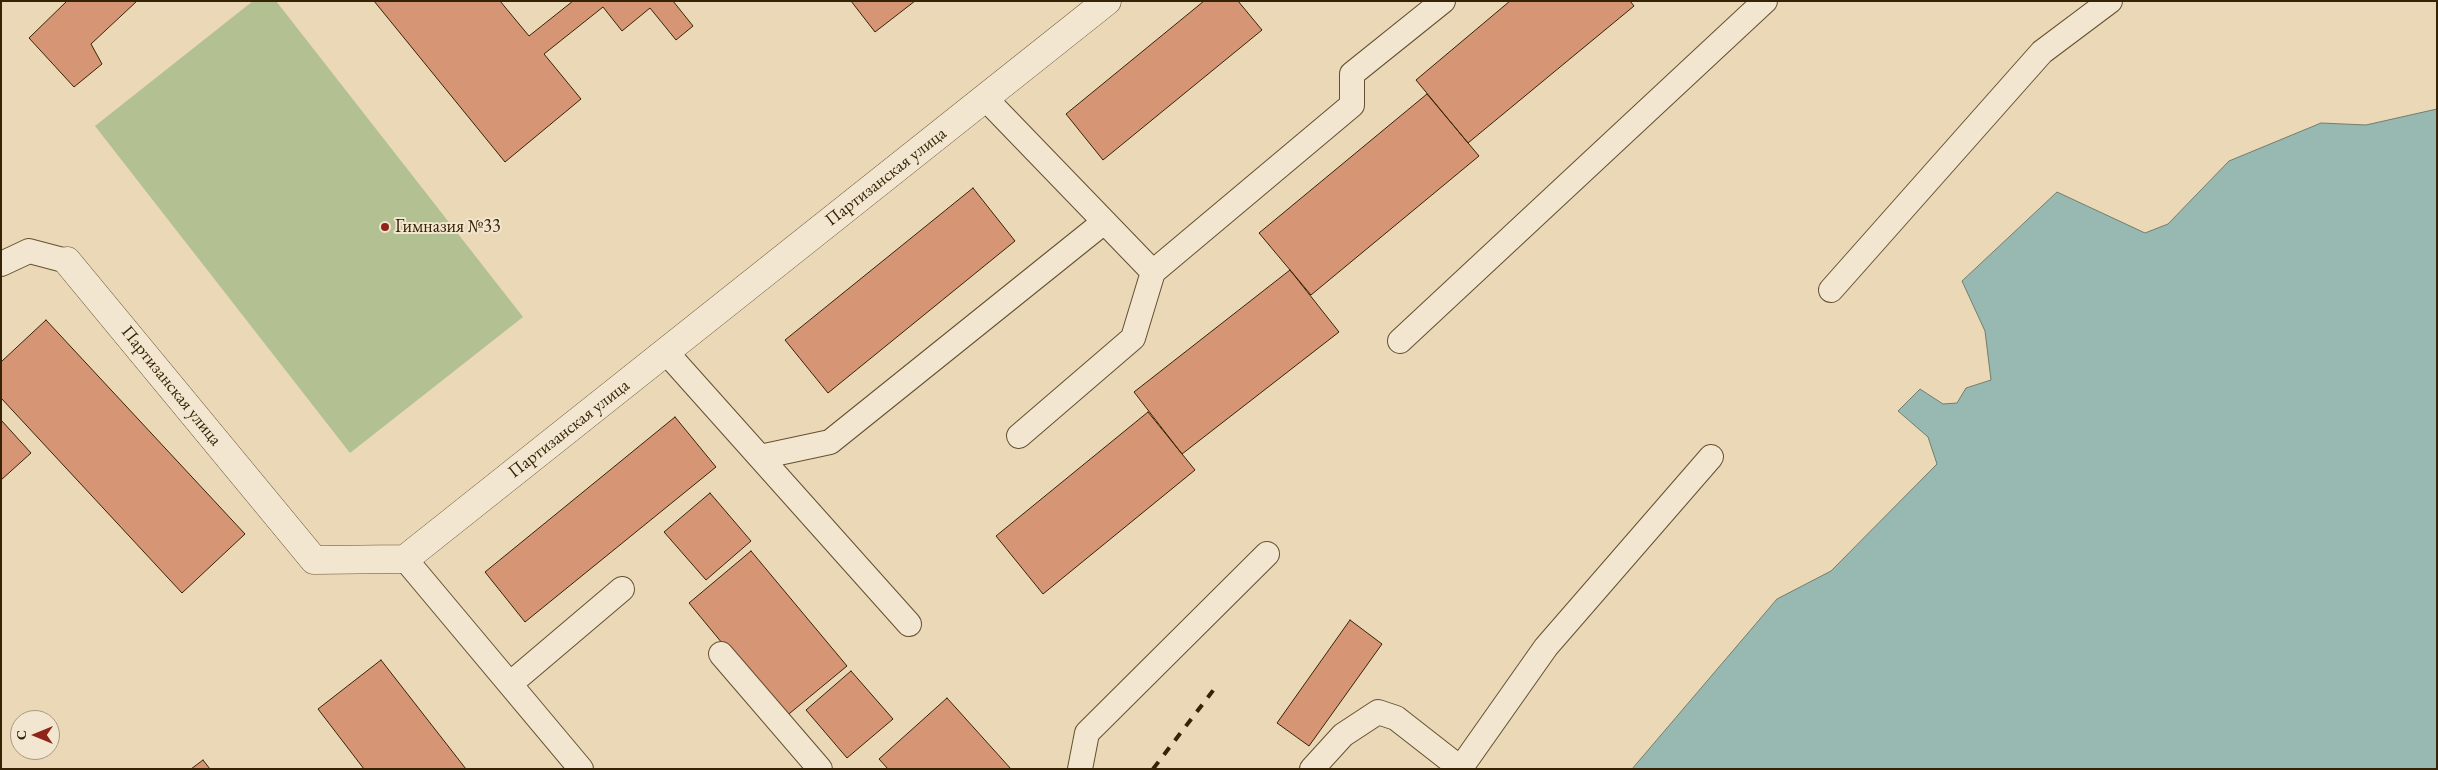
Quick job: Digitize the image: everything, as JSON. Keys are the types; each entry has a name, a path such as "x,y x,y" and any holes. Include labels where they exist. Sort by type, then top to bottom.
{"street":[{"name":"Партизанская улица","path":"67,261 314,560 405,560 1107,1"}],"lane":[{"path":"1019,436 1133,338 1153,272 1352,105 1352,74 1443,1"},
{"path":"1400,342 1765,1"},
{"path":"1831,290 2042,52 2110,1"},
{"path":"985,98 1153,272"},
{"path":"760,457 830,442 1104,222"},
{"path":"1,264 29,251 67,261"},
{"path":"666,352 909,624"},
{"path":"1312,769 1343,735 1378,712 1396,718 1460,768 1546,647 1711,456"},
{"path":"1080,769 1087,733 1267,554"},
{"path":"405,560 581,769"},
{"path":"510,684 622,589"},
{"path":"721,654 820,769"}],"green space":[{"path":"253,1 276,1 523,317 350,453 95,126"}],"water":[{"path":"2437,109 2437,769 1632,769 1777,599 1831,571 1937,464 1928,437 1898,411 1920,389 1943,404 1957,403 1966,388 1991,380 1985,331 1962,281 2057,192 2145,233 2168,224 2229,161 2321,123 2366,125"}],"building":[{"path":"67,1 137,1 91,44 102,64 74,87 29,38"},
{"path":"374,1 500,1 529,36 573,1 673,1 693,26 676,40 650,8 622,31 603,7 544,54 581,99 505,162"},
{"path":"851,1 915,1 875,32"},
{"path":"1204,1 1238,1 1262,30 1103,160 1066,114"},
{"path":"1510,1 1630,1 1634,6 1468,143 1416,80"},
{"path":"1427,94 1479,156 1311,295 1259,233"},
{"path":"973,188 1015,241 828,393 785,340"},
{"path":"1290,270 1339,332 1182,454 1134,392"},
{"path":"46,320 245,534 182,593 1,398 1,362"},
{"path":"1148,412 1195,470 1043,594 996,536"},
{"path":"675,417 716,467 525,622 485,572"},
{"path":"1,420 31,453 1,480"},
{"path":"710,493 751,541 706,580 664,532"},
{"path":"751,551 847,666 784,718 689,603"},
{"path":"1350,620 1382,644 1309,746 1277,723"},
{"path":"381,660 466,769 364,769 318,709"},
{"path":"851,671 893,719 847,758 806,710"},
{"path":"947,698 1011,769 888,769 879,759"},
{"path":"203,760 210,769 191,769"}],"railway":[{"path":"1153,769 1215,688"}],"place":[{"name":"Гимназия №33","path":"385,227"}]}
